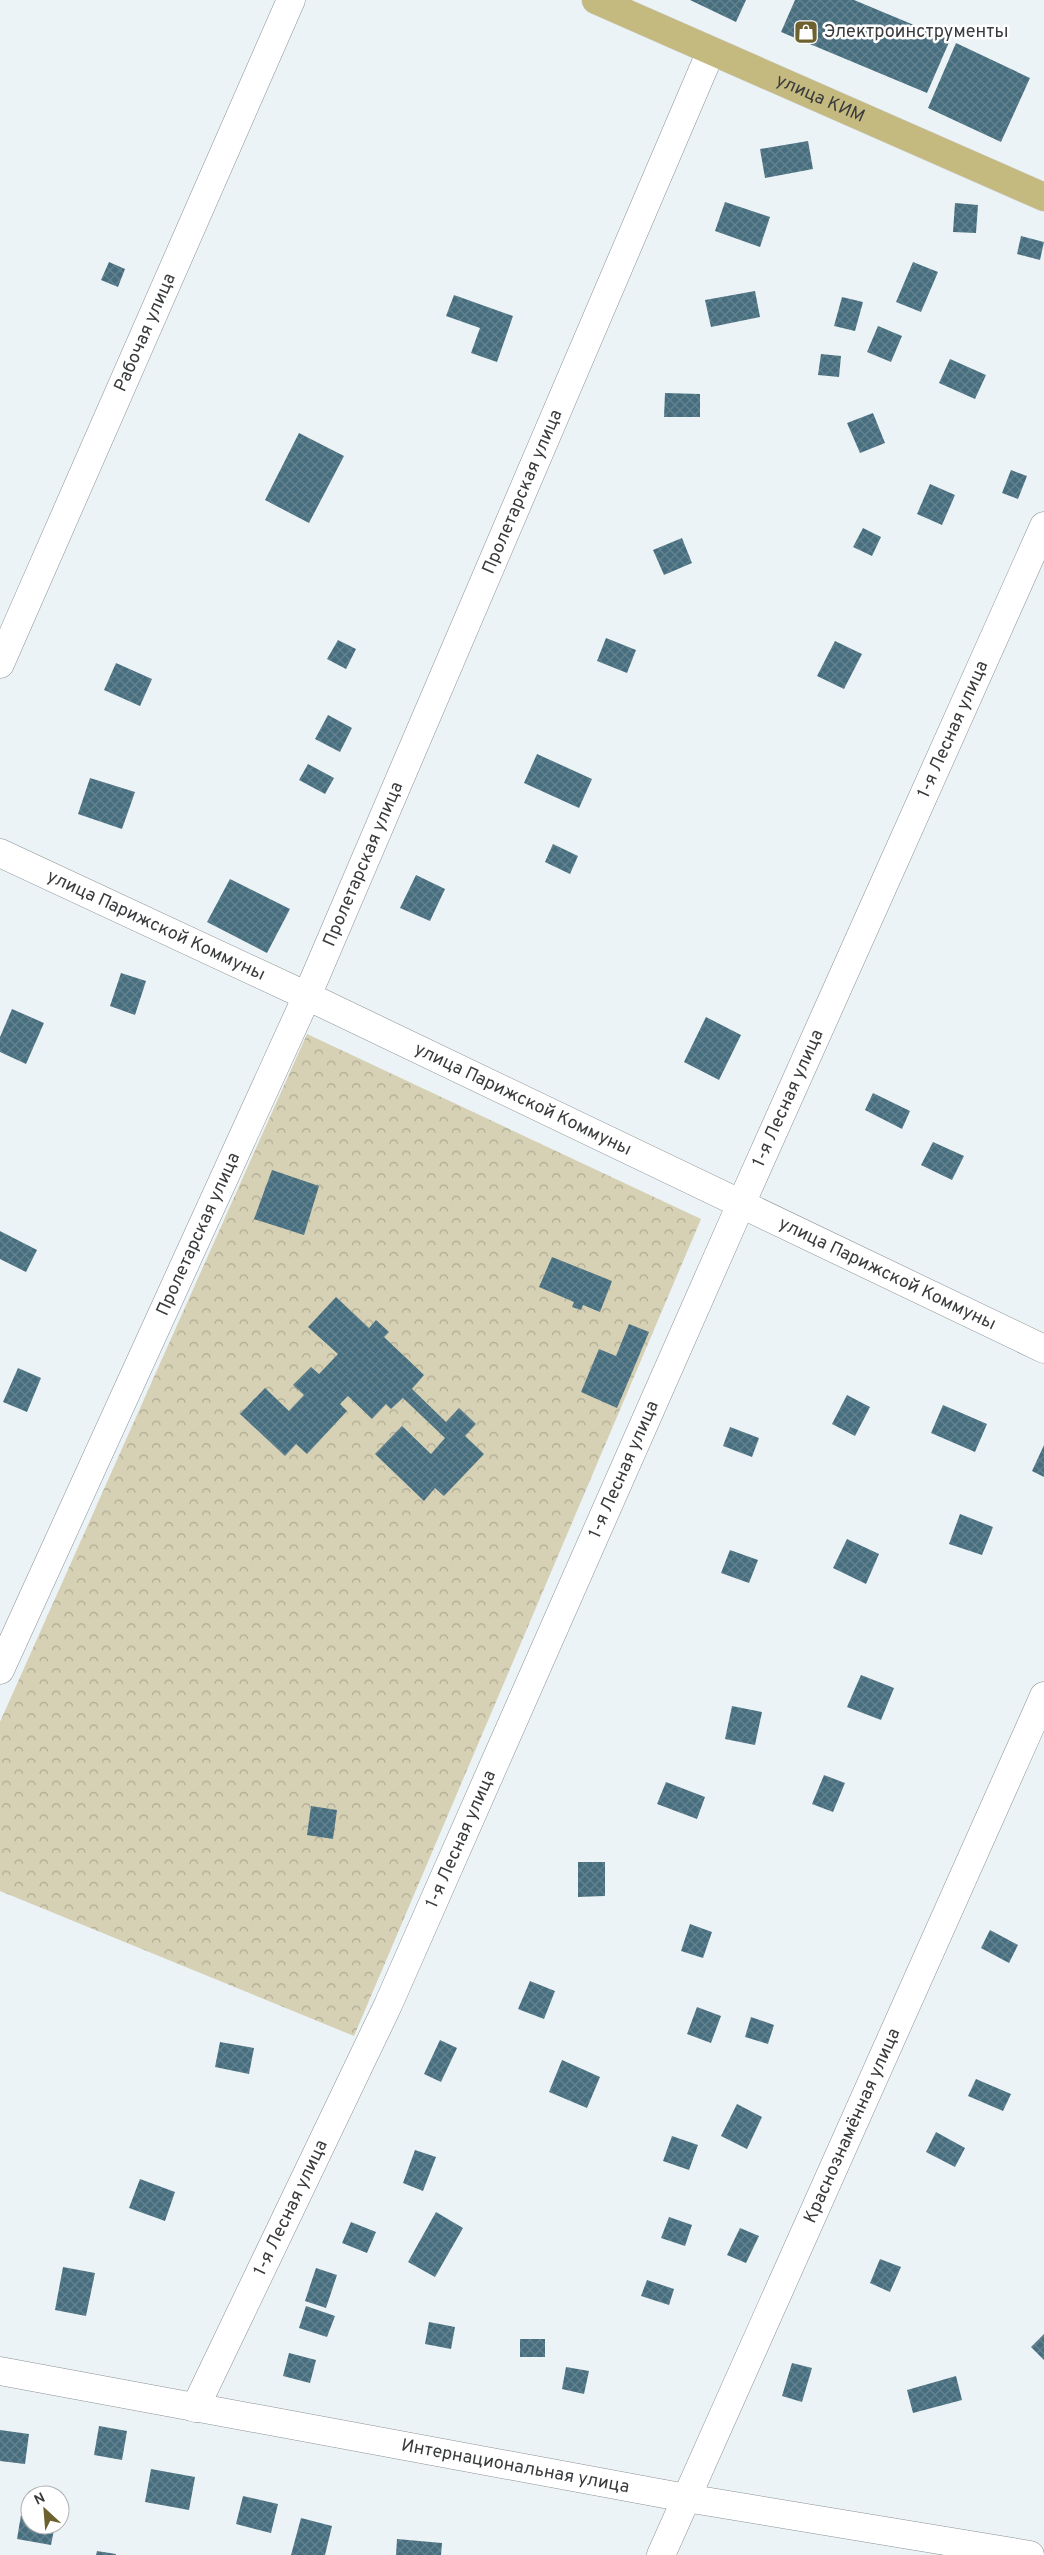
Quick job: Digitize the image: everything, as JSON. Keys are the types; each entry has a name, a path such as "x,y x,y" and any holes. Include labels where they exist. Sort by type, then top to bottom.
{"main road":[{"name":"улица КИМ","path":"596,0 1044,197"}],"street":[{"name":"Рабочая улица","path":"0,664 291,0"},
{"name":"Пролетарская улица","path":"0,1670 307,996 711,51"},
{"name":"1-я Лесная улица","path":"195,2408 388,2005 741,1204 1044,526"},
{"name":"улица Парижской Коммуны","path":"0,853 307,996 1044,1349"},
{"name":"Краснознамённая улица","path":"661,2555 1044,1696"},
{"name":"Интернациональная улица","path":"0,2371 686,2498 1030,2555"}],"green space":[{"path":"307,1034 701,1219 354,2036 0,1891 0,1722"}],"building":[{"path":"690,0 746,0 736,22"},
{"path":"795,0 854,0 950,40 927,93 781,32"},
{"path":"956,43 1030,78 1001,142 928,108"},
{"path":"808,141 813,169 765,178 760,149"},
{"path":"725,202 770,217 760,247 715,231"},
{"path":"955,203 978,205 976,233 953,232"},
{"path":"1021,236 1044,242 1040,260 1017,254"},
{"path":"109,262 125,269 118,287 101,280"},
{"path":"913,262 938,272 921,312 896,302"},
{"path":"755,291 760,317 711,327 705,300"},
{"path":"454,295 513,316 497,362 471,353 480,328 446,316"},
{"path":"842,297 863,302 855,331 834,326"},
{"path":"878,326 902,336 891,362 867,352"},
{"path":"821,354 841,356 839,377 818,375"},
{"path":"950,359 986,375 975,399 939,383"},
{"path":"665,393 700,394 700,417 664,417"},
{"path":"873,413 885,443 860,453 847,423"},
{"path":"299,433 344,456 309,523 265,500"},
{"path":"1011,470 1027,476 1018,499 1002,493"},
{"path":"930,484 955,495 942,525 917,514"},
{"path":"863,528 881,537 872,556 853,547"},
{"path":"682,538 692,563 664,575 653,550"},
{"path":"606,638 636,650 627,673 597,661"},
{"path":"338,640 356,649 346,669 327,659"},
{"path":"835,641 862,654 844,689 817,676"},
{"path":"116,663 152,679 140,706 104,690"},
{"path":"328,715 352,728 340,752 315,739"},
{"path":"537,754 592,779 579,808 524,783"},
{"path":"308,764 334,778 325,794 299,780"},
{"path":"90,778 135,792 122,829 78,814"},
{"path":"553,844 578,856 570,874 545,862"},
{"path":"416,875 445,889 430,921 400,908"},
{"path":"230,879 290,909 267,953 207,922"},
{"path":"121,973 146,981 135,1015 110,1006"},
{"path":"12,1009 44,1023 26,1064 0,1052 0,1037"},
{"path":"706,1017 741,1035 719,1080 684,1062"},
{"path":"873,1093 910,1111 902,1129 865,1110"},
{"path":"933,1142 964,1156 952,1180 921,1165"},
{"path":"272,1170 319,1186 304,1235 254,1219"},
{"path":"0,1231 37,1250 26,1272 0,1259"},
{"path":"552,1257 612,1281 600,1312 583,1305 581,1310 572,1307 574,1302 539,1287"},
{"path":"336,1297 369,1328 376,1320 389,1332 384,1337 424,1375 412,1389 446,1422 459,1408 476,1424 465,1436 484,1454 444,1496 435,1488 424,1501 375,1454 402,1426 431,1454 445,1438 403,1398 391,1409 386,1404 372,1419 348,1396 340,1404 347,1411 307,1454 296,1444 285,1456 240,1414 265,1388 289,1411 304,1395 293,1385 311,1367 319,1374 338,1354 308,1327"},
{"path":"629,1324 649,1332 617,1408 581,1392 599,1349 616,1356"},
{"path":"18,1368 41,1378 27,1412 3,1402"},
{"path":"847,1395 870,1407 855,1436 832,1424"},
{"path":"943,1405 987,1424 975,1452 931,1433"},
{"path":"730,1427 759,1438 752,1457 723,1446"},
{"path":"1044,1445 1044,1477 1032,1471"},
{"path":"960,1514 993,1527 982,1555 949,1544"},
{"path":"847,1539 879,1554 866,1584 833,1568"},
{"path":"730,1550 758,1560 749,1583 721,1573"},
{"path":"861,1675 894,1688 881,1720 847,1707"},
{"path":"732,1706 762,1712 755,1745 725,1739"},
{"path":"824,1775 845,1783 833,1812 812,1804"},
{"path":"666,1782 705,1797 697,1819 657,1804"},
{"path":"311,1806 337,1810 333,1839 307,1835"},
{"path":"578,1862 605,1862 605,1896 578,1897"},
{"path":"690,1924 712,1932 703,1958 681,1951"},
{"path":"990,1930 1018,1945 1009,1963 981,1948"},
{"path":"530,1981 555,1991 544,2019 518,2009"},
{"path":"697,2007 721,2016 711,2043 687,2034"},
{"path":"751,2017 774,2025 768,2044 745,2037"},
{"path":"440,2040 457,2048 441,2082 424,2074"},
{"path":"220,2042 254,2048 249,2074 215,2067"},
{"path":"562,2060 600,2077 587,2108 549,2092"},
{"path":"976,2079 1011,2094 1003,2111 968,2096"},
{"path":"737,2104 762,2117 747,2149 721,2136"},
{"path":"936,2132 965,2148 955,2167 926,2152"},
{"path":"672,2136 698,2145 689,2170 663,2161"},
{"path":"415,2150 436,2157 423,2191 403,2183"},
{"path":"140,2179 175,2192 165,2221 129,2208"},
{"path":"436,2212 463,2228 435,2277 408,2262"},
{"path":"669,2217 692,2225 685,2246 661,2238"},
{"path":"351,2222 376,2232 367,2253 342,2243"},
{"path":"740,2228 759,2236 746,2263 727,2255"},
{"path":"880,2259 901,2267 890,2292 870,2283"},
{"path":"63,2267 95,2273 86,2316 55,2310"},
{"path":"316,2268 337,2275 326,2308 305,2301"},
{"path":"647,2280 674,2289 669,2305 641,2296"},
{"path":"306,2306 335,2316 327,2337 299,2328"},
{"path":"429,2322 455,2327 451,2349 425,2344"},
{"path":"1044,2334 1044,2360 1031,2347"},
{"path":"520,2339 545,2339 545,2357 520,2357"},
{"path":"289,2353 316,2360 310,2383 283,2376"},
{"path":"792,2363 812,2368 802,2402 782,2396"},
{"path":"566,2367 589,2371 584,2394 562,2389"},
{"path":"956,2376 962,2400 913,2413 907,2390"},
{"path":"99,2426 127,2431 122,2460 94,2455"},
{"path":"0,2430 29,2434 25,2464 0,2461"},
{"path":"151,2469 195,2477 189,2510 145,2502"},
{"path":"243,2496 278,2504 271,2533 236,2524"},
{"path":"301,2518 332,2526 325,2555 291,2555"},
{"path":"20,2521 20,2535 53,2535 51,2545 17,2539"},
{"path":"397,2539 442,2543 441,2555 396,2555"},
{"path":"97,2551 116,2554 116,2555 96,2555"}],"place":[{"name":"Электроинструменты","path":"806,32"}]}
